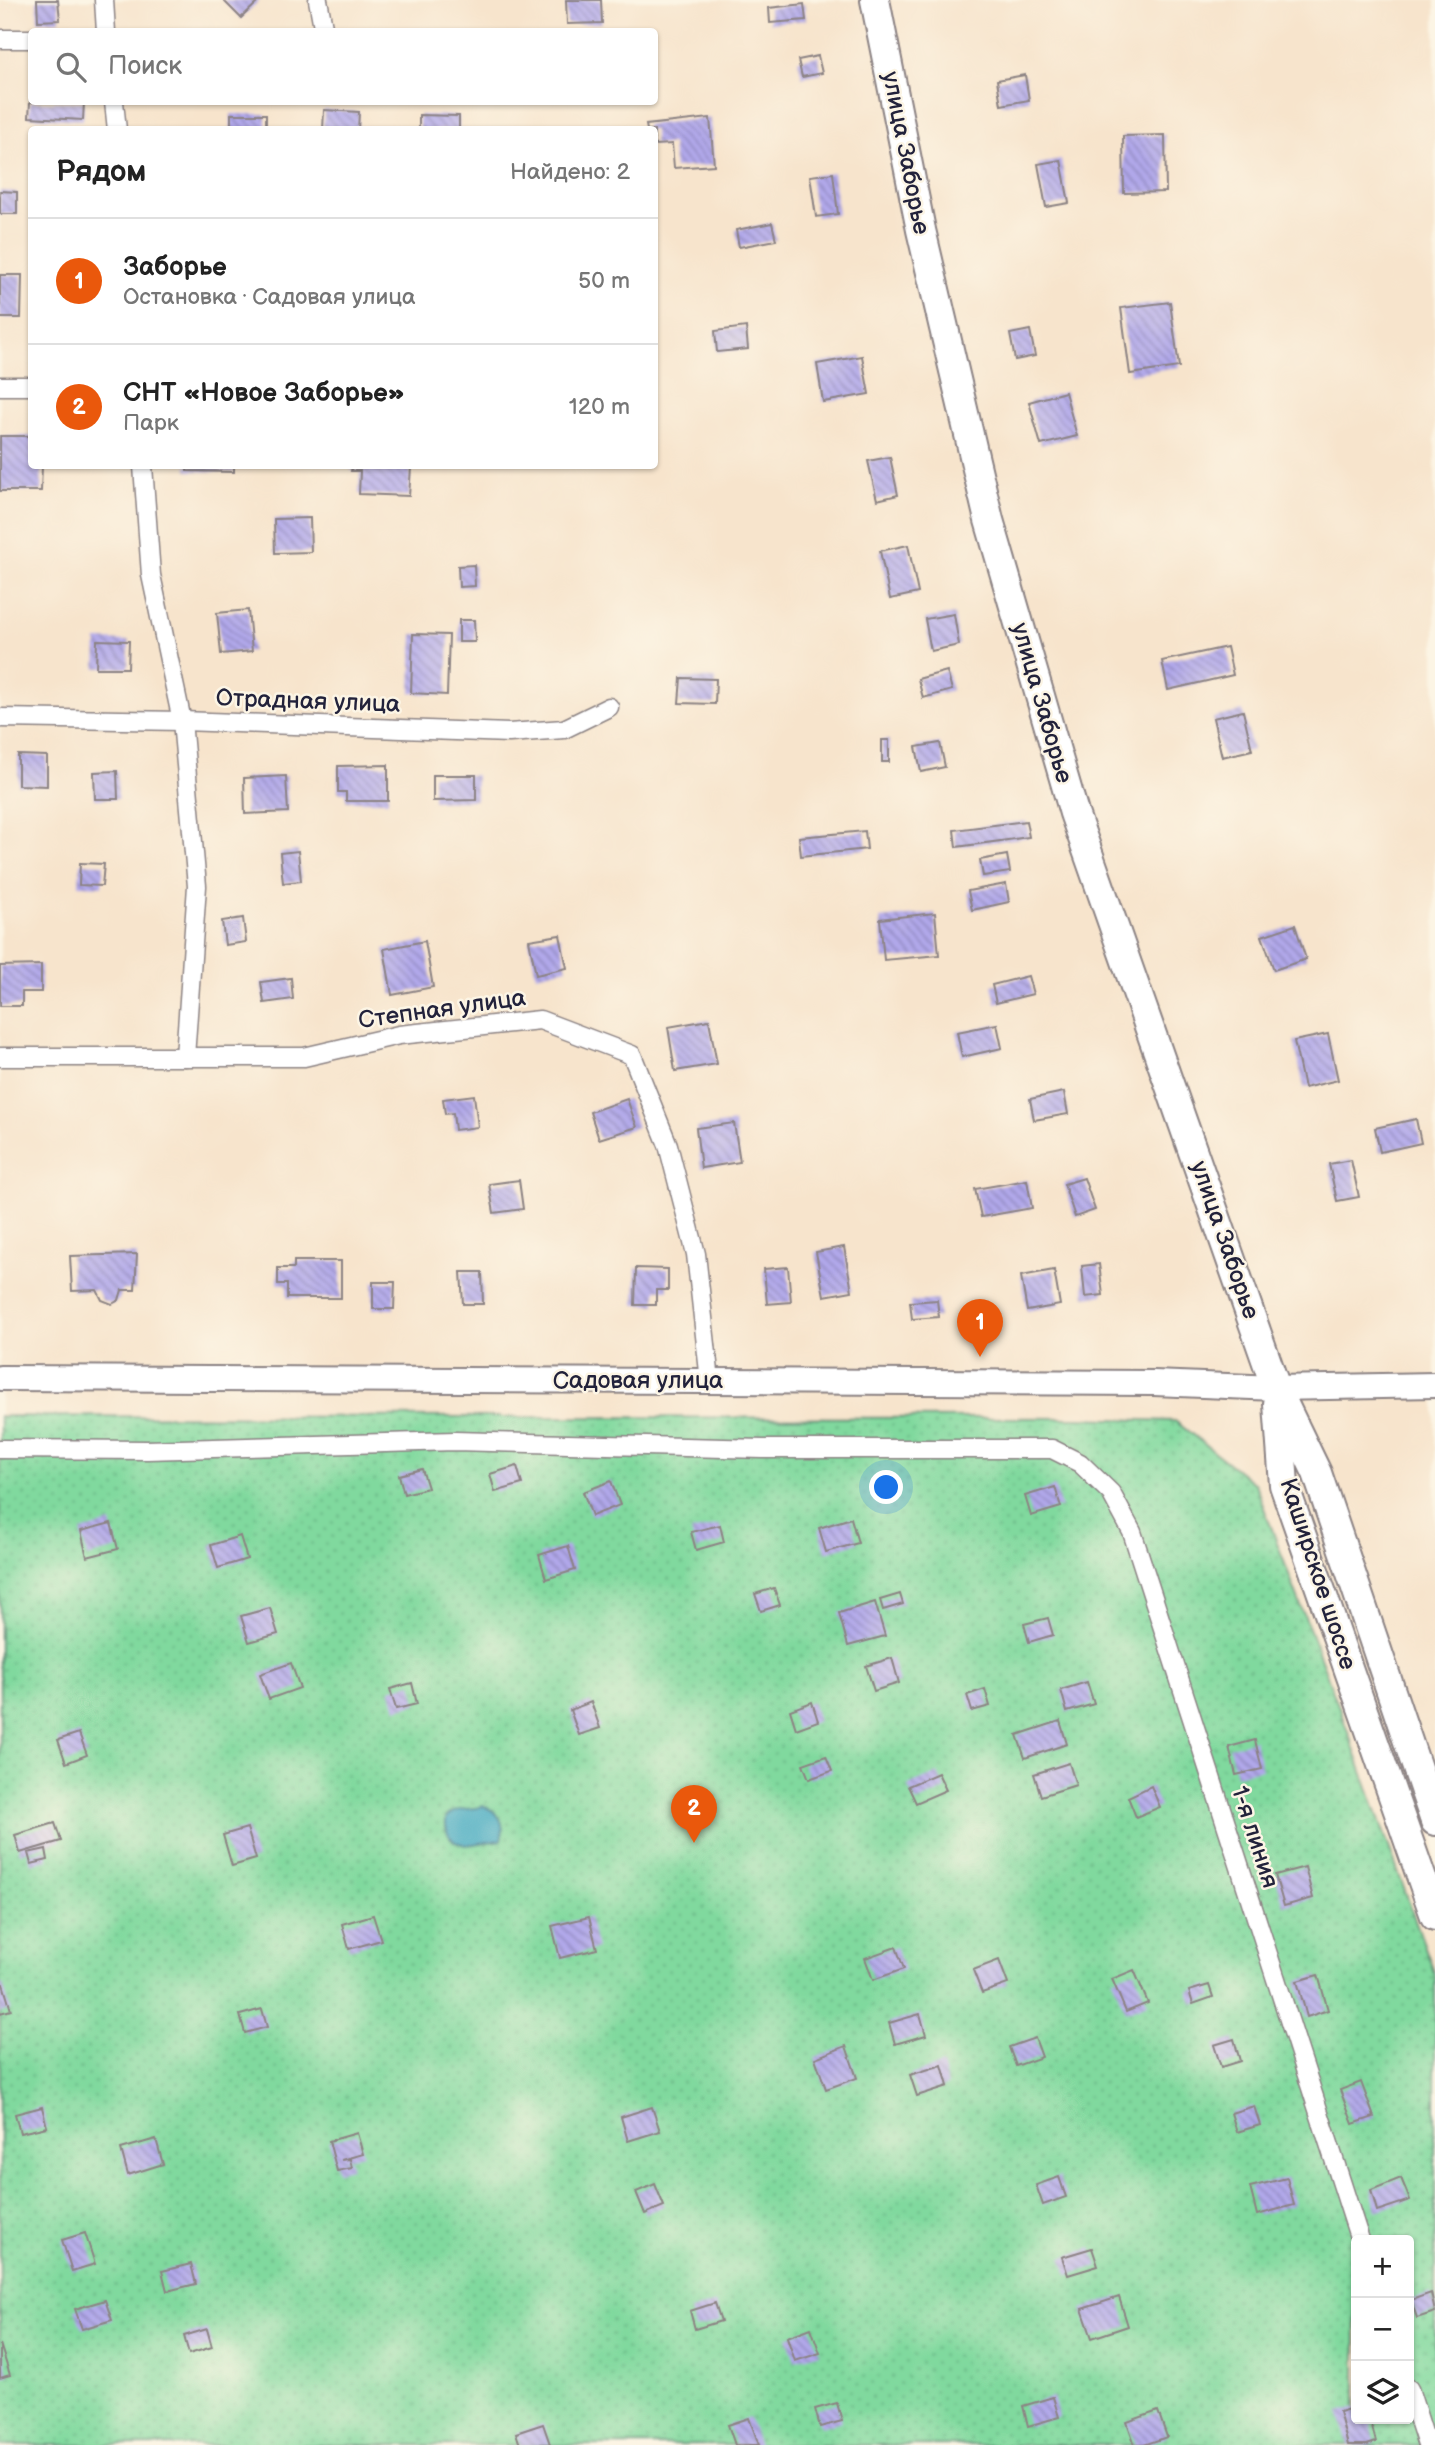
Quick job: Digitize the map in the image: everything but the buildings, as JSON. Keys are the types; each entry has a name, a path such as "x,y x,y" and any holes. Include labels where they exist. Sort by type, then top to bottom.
{"main road":[{"name":"улица Заборье","path":"875,0 921,230 989,520 1074,813 1276,1388"},
{"name":"Садовая улица","path":"0,1378 1154,1383 1276,1388 1435,1385"},
{"name":"Каширское шоссе","path":"1276,1388 1317,1473 1435,1821"},
{"name":"Каширское шоссе","path":"1276,1388 1284,1485 1435,1916"}],"street":[{"path":"104,0 106,28"},
{"path":"318,0 323,28"},
{"path":"0,39 28,39"},
{"path":"114,105 117,126"},
{"path":"0,386 28,386"},
{"path":"143,469 151,575 182,721 197,886 186,1057"},
{"name":"Отрадная улица","path":"0,718 182,721 509,733 564,729 609,708"},
{"name":"Степная улица","path":"0,1057 304,1058 399,1035 540,1020 632,1055 668,1145 696,1254 710,1381"},
{"name":"1-я линия","path":"0,1449 147,1451 455,1441 763,1449 1052,1449 1080,1463 1111,1493 1132,1532 1358,2235"},
{"path":"1414,2405 1427,2445"}],"green space":[{"path":"0,1416 1076,1418 1175,1421 1255,1484 1435,1975 1435,2445 0,2445"}],"water":[{"path":"483,1806 500,1819 503,1829 501,1840 466,1845 455,1842 447,1830 447,1816 456,1811"}],"place":[{"name":"Заборье","path":"980,1357"},
{"name":"СНТ «Новое Заборье»","path":"694,1843"}]}
